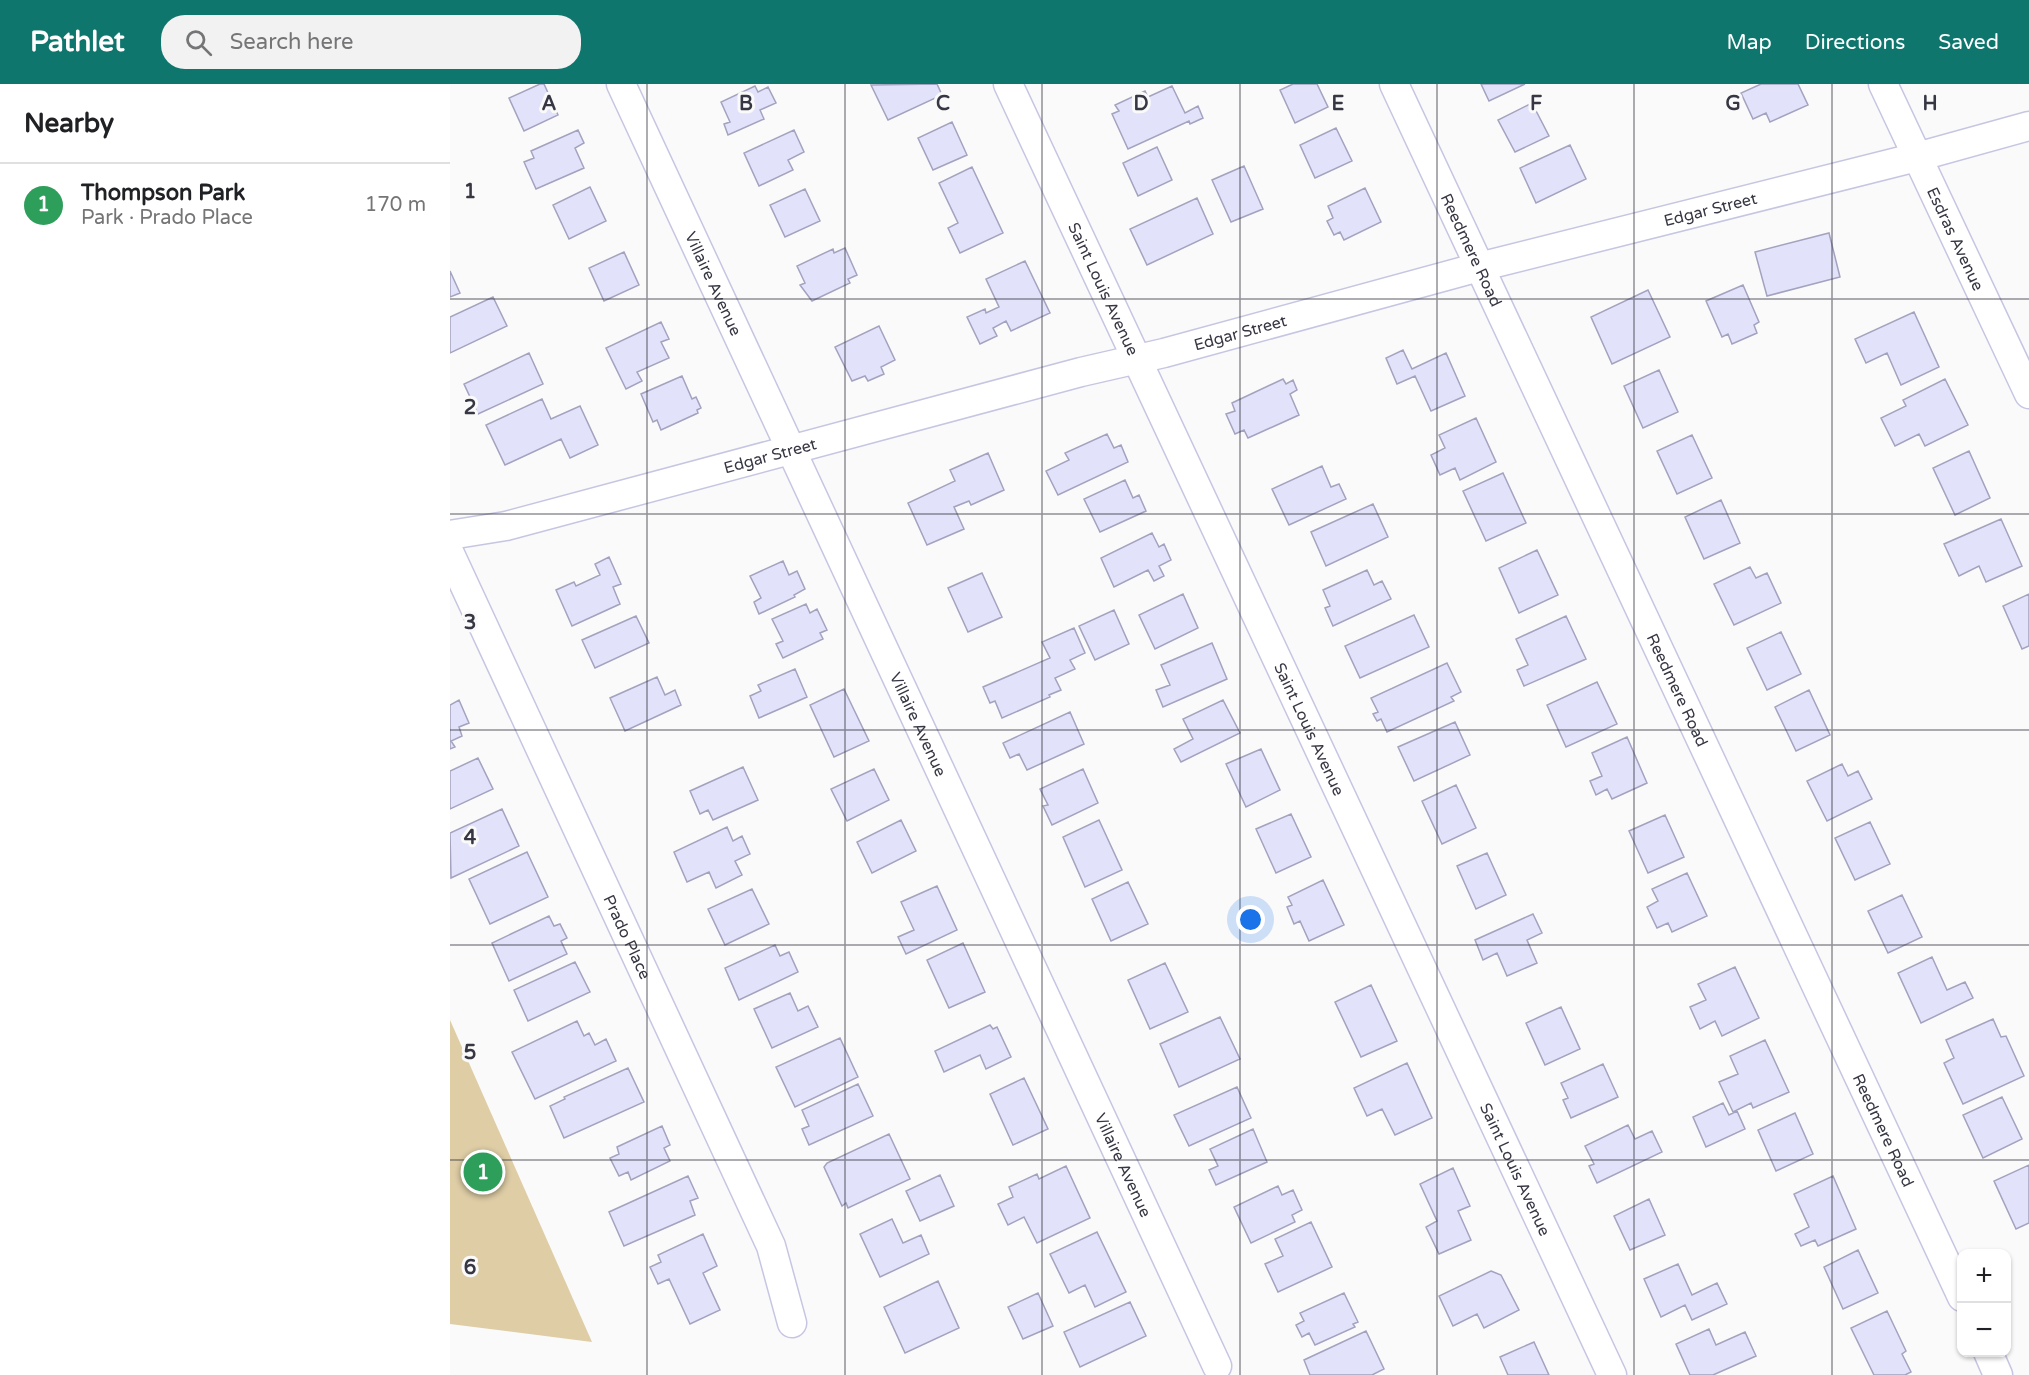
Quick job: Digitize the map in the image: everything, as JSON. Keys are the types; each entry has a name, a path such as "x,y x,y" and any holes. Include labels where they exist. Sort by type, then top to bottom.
{"street":[{"name":"Villaire Avenue","path":"621,84 1217,1366"},
{"name":"Saint Louis Avenue","path":"1008,84 1612,1375"},
{"name":"Reedmere Road","path":"1394,84 1957,1286"},
{"name":"Esdras Avenue","path":"1883,84 2029,394"},
{"name":"Edgar Street","path":"450,535 506,526 1069,375 1137,360 1479,267 1917,157 2029,126"},
{"name":"Prado Place","path":"450,554 771,1246 792,1323"},
{"path":"1990,1357 1998,1375"}],"shaded area":[{"path":"450,1020 592,1342 450,1324"}],"building":[{"path":"544,84 558,115 524,131 509,98"},
{"path":"937,84 942,95 888,120 871,85"},
{"path":"1293,84 1317,84 1328,107 1295,123 1280,90"},
{"path":"1481,84 1525,84 1489,101"},
{"path":"1761,84 1798,84 1808,105 1770,122 1766,113 1753,119 1741,93"},
{"path":"755,86 758,92 768,87 776,103 760,110 764,119 728,135 724,124 730,122 721,102"},
{"path":"1172,86 1185,113 1198,106 1203,118 1190,124 1189,121 1128,149 1112,114 1119,111 1115,105 1145,91 1148,97"},
{"path":"1532,103 1549,136 1515,152 1498,120"},
{"path":"952,122 967,155 933,170 918,138"},
{"path":"1336,128 1352,161 1315,178 1300,145"},
{"path":"578,130 584,143 575,148 584,168 536,189 524,162 534,158 531,151"},
{"path":"794,130 804,152 788,160 793,170 759,186 744,153"},
{"path":"1570,145 1586,179 1536,203 1520,168"},
{"path":"1157,147 1172,180 1138,196 1123,163"},
{"path":"1244,166 1263,209 1231,222 1212,180"},
{"path":"972,167 1003,233 960,253 948,228 958,223 939,183"},
{"path":"590,187 606,221 569,239 553,205"},
{"path":"1365,188 1381,222 1344,240 1340,232 1334,235 1327,221 1333,218 1328,206"},
{"path":"805,189 820,221 785,237 770,205"},
{"path":"1197,198 1213,234 1147,265 1130,229"},
{"path":"1829,233 1840,277 1767,296 1755,252"},
{"path":"845,248 857,275 848,279 850,283 812,301 800,285 805,283 797,266 833,249 834,253"},
{"path":"624,252 639,285 604,301 589,268"},
{"path":"1025,261 1050,313 1011,331 1006,321 993,328 997,336 980,344 967,317 985,309 986,313 999,307 986,279"},
{"path":"450,271 460,293 450,297"},
{"path":"1743,285 1759,322 1754,325 1757,333 1732,344 1728,334 1722,337 1706,301"},
{"path":"1648,290 1670,337 1612,364 1591,317"},
{"path":"493,297 507,326 450,353 450,317"},
{"path":"1914,312 1939,367 1901,385 1887,353 1866,363 1855,339"},
{"path":"661,322 669,339 661,342 669,358 637,372 642,381 626,389 606,348"},
{"path":"879,326 895,360 881,367 884,374 868,381 865,376 852,381 835,347"},
{"path":"1403,350 1412,369 1446,353 1465,396 1431,411 1415,376 1397,384 1386,358"},
{"path":"529,353 543,384 478,414 464,384"},
{"path":"1659,370 1678,412 1643,428 1624,386"},
{"path":"682,376 692,399 696,397 701,408 697,410 698,413 661,430 657,420 653,422 641,394"},
{"path":"1283,379 1286,384 1293,380 1297,390 1290,394 1299,415 1248,438 1244,430 1235,434 1226,414 1235,411 1232,403"},
{"path":"1945,379 1968,425 1925,446 1919,434 1895,446 1881,418 1906,406 1903,400"},
{"path":"542,399 551,419 580,406 598,445 570,458 561,439 505,465 486,425"},
{"path":"1476,418 1496,462 1460,480 1455,468 1440,475 1431,455 1445,448 1439,435"},
{"path":"1107,434 1114,448 1121,445 1128,462 1058,495 1046,471 1069,460 1065,453"},
{"path":"1692,435 1712,478 1677,494 1657,451"},
{"path":"1969,451 1990,498 1955,515 1933,468"},
{"path":"988,453 1004,490 971,505 969,501 954,507 964,529 927,545 908,503 955,481 950,470"},
{"path":"1322,466 1331,487 1339,484 1346,499 1289,525 1272,489"},
{"path":"1503,473 1526,523 1486,541 1463,491"},
{"path":"1125,480 1133,498 1139,495 1146,511 1100,532 1084,499"},
{"path":"1721,500 1740,543 1704,559 1685,517"},
{"path":"1373,504 1388,537 1326,566 1311,532"},
{"path":"2001,519 2022,566 1986,582 1979,566 1959,576 1944,544"},
{"path":"1152,533 1159,547 1164,544 1171,560 1159,566 1164,576 1154,581 1148,570 1114,587 1101,558"},
{"path":"1537,550 1558,595 1519,613 1499,568"},
{"path":"609,557 621,584 613,587 620,604 572,626 556,590 574,582 576,586 600,575 595,564"},
{"path":"783,561 789,575 797,571 805,589 794,595 795,597 759,614 754,602 761,598 750,576"},
{"path":"1750,567 1756,578 1767,573 1781,603 1734,625 1714,584"},
{"path":"1367,570 1374,585 1382,581 1391,599 1333,626 1325,608 1330,606 1323,590"},
{"path":"982,573 1002,617 968,632 948,588"},
{"path":"1183,594 1198,628 1155,649 1139,615"},
{"path":"2029,594 2029,646 2022,649 2003,606"},
{"path":"806,604 810,613 817,609 827,630 820,633 823,639 783,658 776,644 783,641 772,619"},
{"path":"1114,610 1129,644 1095,660 1079,626"},
{"path":"1414,615 1429,647 1360,678 1345,646"},
{"path":"636,616 649,643 595,668 582,640"},
{"path":"1566,616 1586,659 1524,686 1517,670 1528,665 1516,639"},
{"path":"1074,628 1085,653 1070,660 1075,669 1055,678 1061,690 1002,718 995,701 990,703 983,687 1050,658 1042,642"},
{"path":"1781,632 1801,674 1767,690 1747,648"},
{"path":"1212,643 1227,679 1163,707 1156,690 1170,685 1161,665"},
{"path":"1447,663 1461,692 1451,697 1454,701 1387,732 1381,719 1377,721 1373,714 1378,712 1371,698"},
{"path":"795,669 807,697 759,718 750,696 761,691 758,685"},
{"path":"657,677 665,695 675,690 681,705 625,731 610,698"},
{"path":"1597,682 1617,724 1566,747 1547,705"},
{"path":"844,689 869,741 834,757 810,705"},
{"path":"1809,690 1830,735 1796,751 1775,707"},
{"path":"459,700 469,723 459,727 462,736 451,741 455,747 450,749 450,705"},
{"path":"1223,700 1240,733 1181,762 1174,749 1193,739 1183,719"},
{"path":"1070,712 1084,744 1027,770 1019,754 1010,758 1003,743"},
{"path":"1455,722 1470,755 1414,781 1398,747"},
{"path":"1627,737 1647,783 1612,799 1607,789 1596,795 1590,781 1602,776 1592,753"},
{"path":"1261,749 1280,790 1246,807 1226,764"},
{"path":"478,758 493,789 450,809 450,771"},
{"path":"1842,764 1848,776 1858,771 1872,799 1827,821 1807,781"},
{"path":"743,767 758,800 713,820 708,810 700,814 690,791"},
{"path":"874,769 889,800 847,821 831,789"},
{"path":"1083,769 1098,803 1052,825 1043,806 1048,805 1040,789"},
{"path":"1456,785 1476,828 1442,844 1422,801"},
{"path":"502,809 519,846 451,878 450,833"},
{"path":"1291,814 1311,857 1276,873 1256,829"},
{"path":"1665,815 1684,857 1648,873 1629,831"},
{"path":"901,820 916,851 872,873 857,842"},
{"path":"1099,820 1122,870 1085,887 1063,837"},
{"path":"1870,822 1890,864 1855,880 1835,838"},
{"path":"727,827 733,841 742,836 750,854 735,861 742,875 716,888 709,872 687,882 674,852"},
{"path":"527,852 548,897 490,924 469,879"},
{"path":"1487,853 1506,895 1476,909 1457,866"},
{"path":"1687,873 1707,916 1672,932 1668,923 1657,928 1647,907 1658,901 1652,889"},
{"path":"1323,880 1344,925 1309,941 1300,921 1294,924 1287,907 1292,905 1288,897"},
{"path":"1128,882 1148,924 1111,941 1092,899"},
{"path":"937,886 957,930 906,954 898,937 914,930 901,902"},
{"path":"752,889 769,924 725,945 708,909"},
{"path":"1902,895 1922,937 1888,953 1868,911"},
{"path":"1533,914 1542,933 1527,940 1537,963 1507,976 1497,953 1483,960 1475,940"},
{"path":"549,916 554,926 560,924 567,938 561,941 567,954 509,981 492,943"},
{"path":"963,943 985,992 949,1008 927,960"},
{"path":"775,945 780,956 789,952 798,972 739,1000 725,968"},
{"path":"1932,957 1947,990 1965,982 1973,998 1921,1023 1898,973"},
{"path":"575,962 590,992 528,1021 514,990"},
{"path":"1165,963 1188,1012 1150,1029 1128,980"},
{"path":"1735,967 1759,1018 1722,1036 1715,1021 1700,1029 1690,1007 1706,1000 1698,984"},
{"path":"1371,985 1397,1041 1361,1057 1335,1002"},
{"path":"790,993 798,1011 808,1006 818,1027 772,1048 754,1009"},
{"path":"1561,1007 1580,1049 1545,1065 1526,1023"},
{"path":"1220,1017 1240,1059 1179,1087 1160,1044"},
{"path":"1993,1019 2001,1037 2006,1036 2024,1076 1963,1104 1944,1063 1954,1058 1946,1040"},
{"path":"577,1021 584,1036 589,1033 595,1045 606,1039 616,1061 535,1099 512,1052"},
{"path":"990,1025 993,1029 997,1027 1011,1057 986,1069 980,1055 944,1072 935,1051"},
{"path":"840,1038 858,1077 795,1107 776,1067"},
{"path":"1765,1040 1789,1092 1753,1108 1751,1103 1733,1112 1719,1082 1738,1074 1730,1056"},
{"path":"1407,1063 1432,1118 1395,1135 1382,1109 1367,1116 1354,1088"},
{"path":"1603,1064 1618,1097 1571,1118 1563,1100 1568,1098 1561,1083"},
{"path":"628,1068 644,1102 564,1138 550,1106 565,1099 564,1097"},
{"path":"1024,1078 1048,1129 1013,1145 990,1094"},
{"path":"858,1084 873,1116 809,1145 802,1129 809,1126 802,1110"},
{"path":"1237,1087 1251,1118 1189,1146 1174,1115"},
{"path":"2002,1097 2022,1139 1983,1158 1963,1115"},
{"path":"1723,1103 1729,1115 1737,1111 1745,1129 1706,1147 1693,1117"},
{"path":"1795,1113 1813,1154 1776,1171 1758,1130"},
{"path":"1628,1125 1635,1139 1652,1131 1662,1152 1597,1183 1589,1166 1594,1164 1585,1146"},
{"path":"662,1126 670,1145 664,1148 670,1161 631,1180 628,1172 619,1176 610,1158 619,1154 617,1147"},
{"path":"1253,1129 1267,1162 1216,1185 1209,1170 1218,1166 1210,1149"},
{"path":"889,1134 910,1179 848,1208 846,1203 842,1206 824,1167 827,1163"},
{"path":"2029,1165 2029,1223 2016,1229 1994,1181"},
{"path":"1066,1166 1090,1218 1037,1243 1024,1217 1008,1225 998,1204 1013,1197 1009,1187 1037,1174 1039,1179"},
{"path":"1453,1168 1470,1206 1458,1211 1471,1240 1439,1254 1426,1227 1437,1221 1420,1184"},
{"path":"940,1175 954,1206 920,1221 906,1191"},
{"path":"688,1176 698,1198 690,1201 695,1215 624,1246 609,1212"},
{"path":"1833,1176 1856,1229 1818,1246 1815,1240 1801,1246 1795,1234 1809,1227 1794,1194"},
{"path":"1278,1186 1282,1195 1293,1190 1302,1210 1292,1215 1295,1222 1251,1243 1234,1207"},
{"path":"1649,1199 1665,1235 1630,1250 1614,1216"},
{"path":"892,1219 903,1243 921,1235 929,1254 880,1277 860,1234"},
{"path":"1311,1222 1332,1267 1278,1292 1265,1264 1283,1256 1275,1239"},
{"path":"1097,1232 1126,1292 1095,1307 1085,1285 1069,1293 1050,1254"},
{"path":"703,1234 717,1266 703,1273 720,1310 690,1324 669,1279 658,1284 650,1267 661,1262 658,1255"},
{"path":"1858,1250 1878,1293 1843,1309 1824,1267"},
{"path":"1678,1264 1692,1295 1717,1283 1727,1304 1692,1320 1685,1305 1661,1317 1644,1279"},
{"path":"1491,1271 1501,1275 1519,1310 1484,1328 1477,1314 1453,1326 1439,1296"},
{"path":"938,1281 959,1328 905,1353 884,1307"},
{"path":"1038,1293 1053,1326 1023,1339 1008,1307"},
{"path":"1344,1293 1358,1322 1353,1324 1355,1327 1315,1345 1309,1333 1302,1337 1296,1325 1304,1321 1300,1313"},
{"path":"1130,1302 1146,1336 1080,1367 1064,1332"},
{"path":"1887,1311 1906,1351 1902,1354 1911,1372 1905,1375 1874,1375 1851,1328"},
{"path":"1709,1329 1716,1345 1745,1332 1756,1356 1713,1375 1690,1375 1676,1344"},
{"path":"1366,1331 1384,1369 1372,1375 1310,1375 1304,1360"},
{"path":"1534,1342 1549,1375 1508,1375 1500,1357"}],"place":[{"name":"Thompson Park","path":"483,1172"}]}
